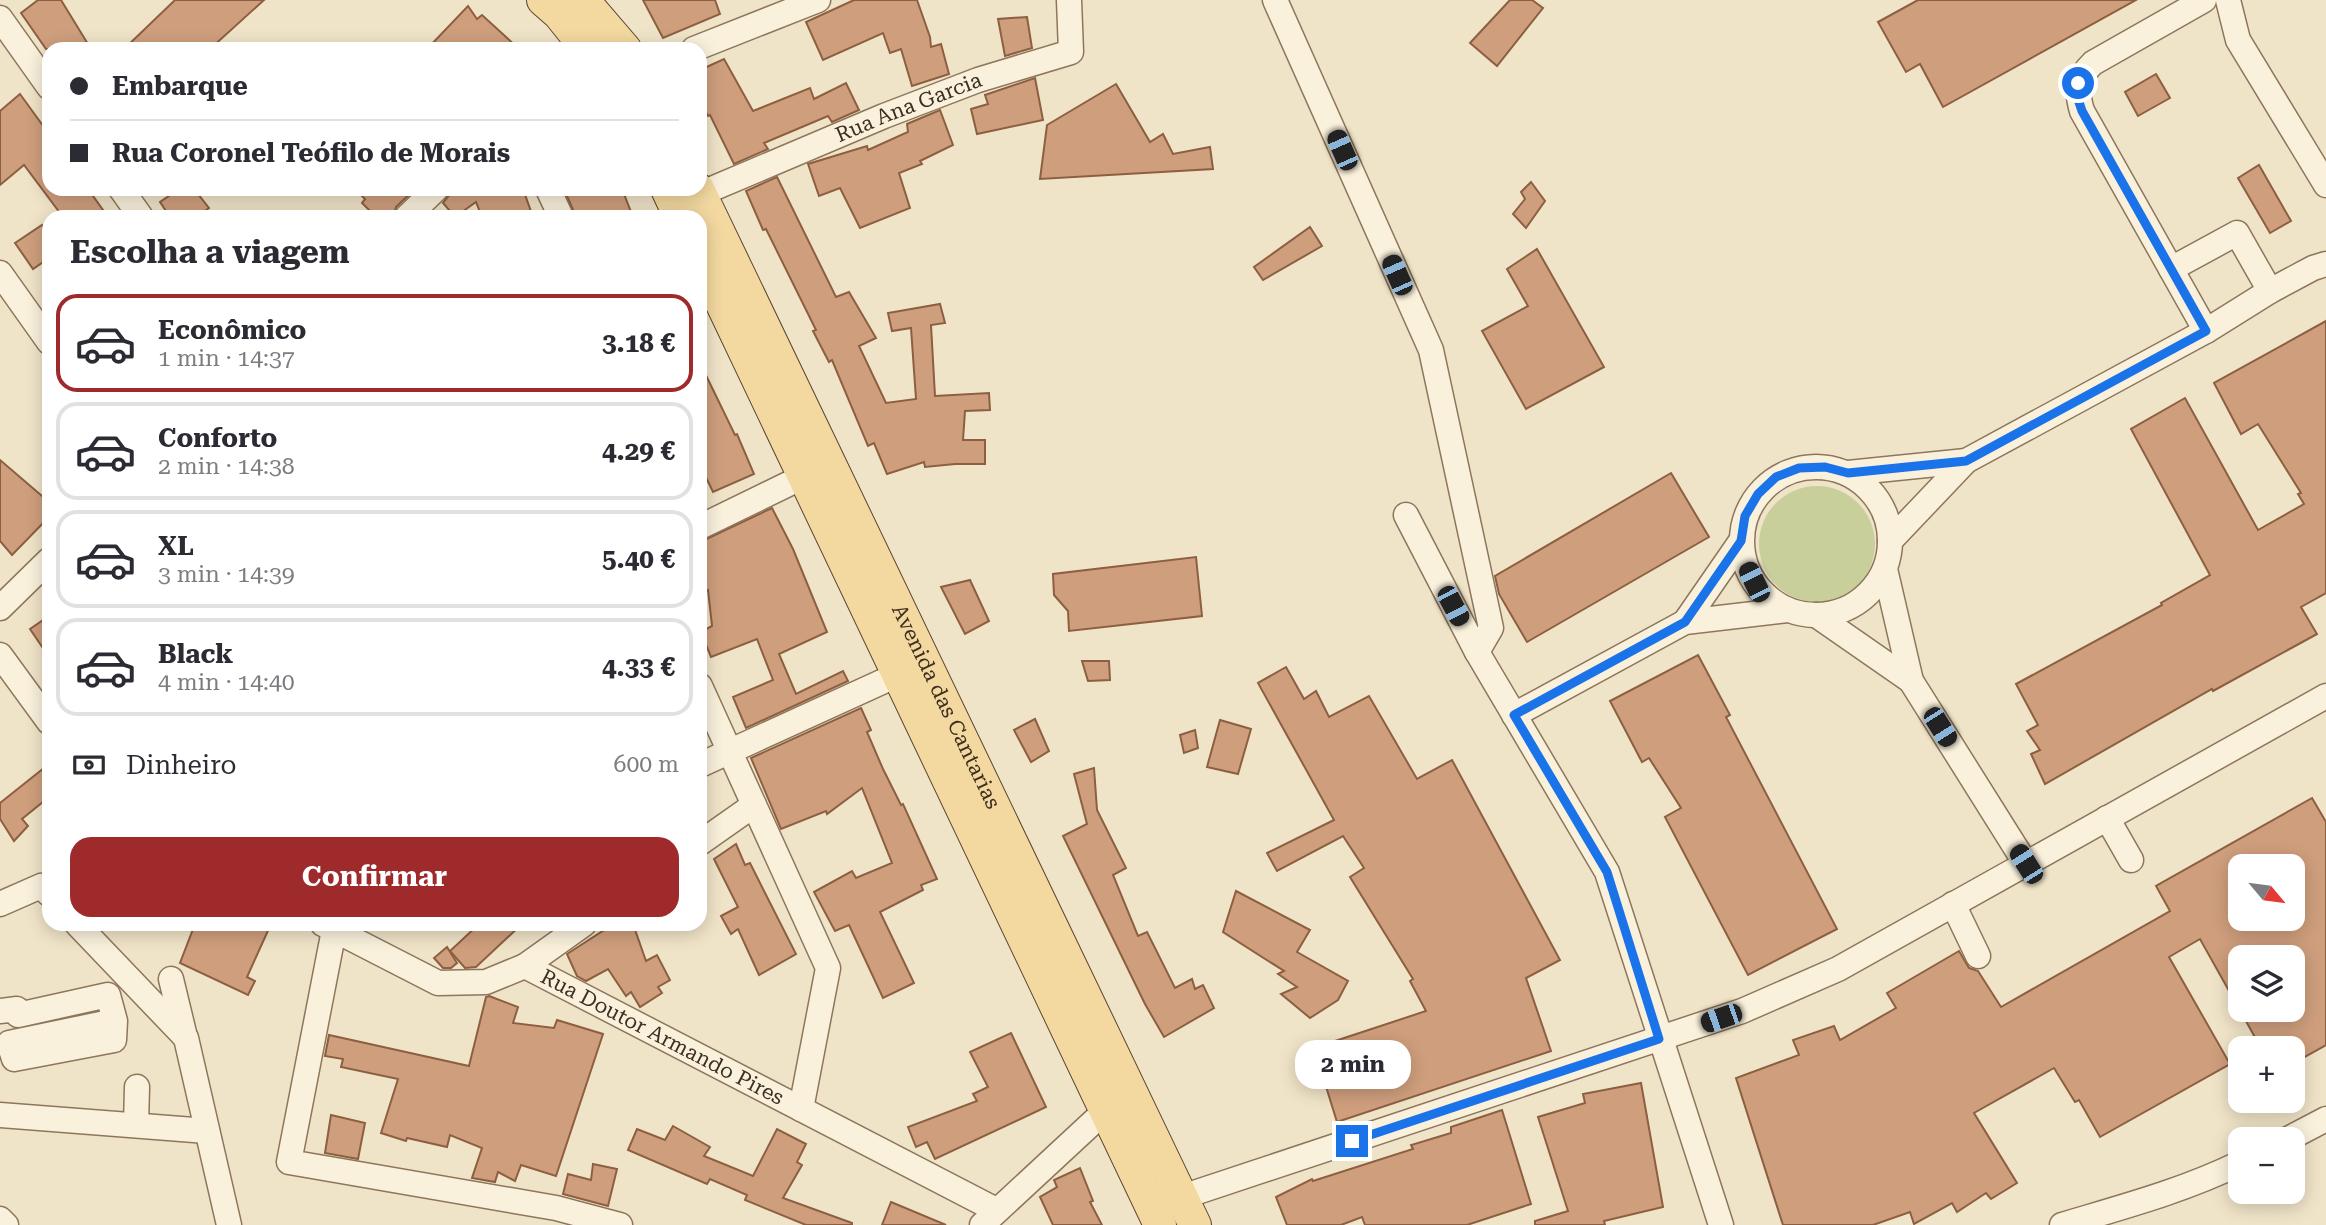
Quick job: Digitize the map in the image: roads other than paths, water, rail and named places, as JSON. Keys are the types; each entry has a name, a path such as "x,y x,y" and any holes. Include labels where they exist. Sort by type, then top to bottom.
{"main road":[{"path":"542,0 559,14 581,42"},
{"path":"583,0 619,42"},
{"name":"Avenida das Cantarias","path":"707,230 817,470 1195,1225"},
{"name":"Avenida das Cantarias","path":"707,271 817,470 897,675 1156,1217"},
{"path":"1082,1063 1113,1097 1160,1186 1182,1196"}],"street":[{"path":"707,44 818,0"},
{"name":"Rua Ana Garcia","path":"707,194 884,116 978,80 1071,52 1069,0"},
{"path":"1275,0 1431,350 1491,628 1477,652"},
{"path":"2204,0 2093,63 2078,83 2077,96 2082,111 2206,331"},
{"path":"2228,0 2238,40 2326,185"},
{"path":"0,18 42,77"},
{"path":"414,210 429,196"},
{"path":"2171,269 2237,233 2270,291"},
{"path":"1891,541 1966,461 2206,331 2270,291 2326,264"},
{"path":"0,273 42,332"},
{"path":"1787,610 1768,598 1754,582 1745,562 1741,541 1745,516 1758,494 1776,477 1799,468 1825,467 1848,473 1966,461"},
{"path":"707,517 817,470"},
{"path":"1514,715 1685,622 1787,610 1816,615 1838,612 1857,603 1874,588 1885,569 1891,541 1888,521 1881,503 1869,488 1848,473"},
{"path":"1406,515 1477,652 1607,872 1721,1225"},
{"path":"1685,622 1741,541"},
{"path":"0,608 42,567"},
{"path":"1885,569 1911,681 2026,864"},
{"path":"1816,615 1911,681"},
{"path":"0,655 42,712"},
{"path":"707,761 897,675"},
{"path":"1156,1217 1182,1196 1220,1186 1742,1011 1838,969 2326,696"},
{"path":"707,702 828,968 802,1110"},
{"path":"707,838 754,805"},
{"path":"2107,818 2131,860"},
{"path":"0,904 42,887"},
{"path":"1953,904 1978,956"},
{"path":"84,931 186,1038"},
{"path":"327,931 289,1162 556,1208 620,1225"},
{"name":"Rua Doutor Armando Pires","path":"336,931 438,983 486,982 525,966 802,1110 989,1218"},
{"path":"525,966 574,931"},
{"path":"171,979 229,1225"},
{"path":"0,1011 17,1009 18,1015 107,995 115,1021"},
{"path":"136,1125 137,1087"},
{"path":"989,1218 1105,1111"},
{"path":"0,1115 207,1131"},
{"path":"2305,1130 2326,1119"},
{"path":"2062,1225 2140,1202 2228,1169"},
{"path":"0,1219 6,1225"}]}
